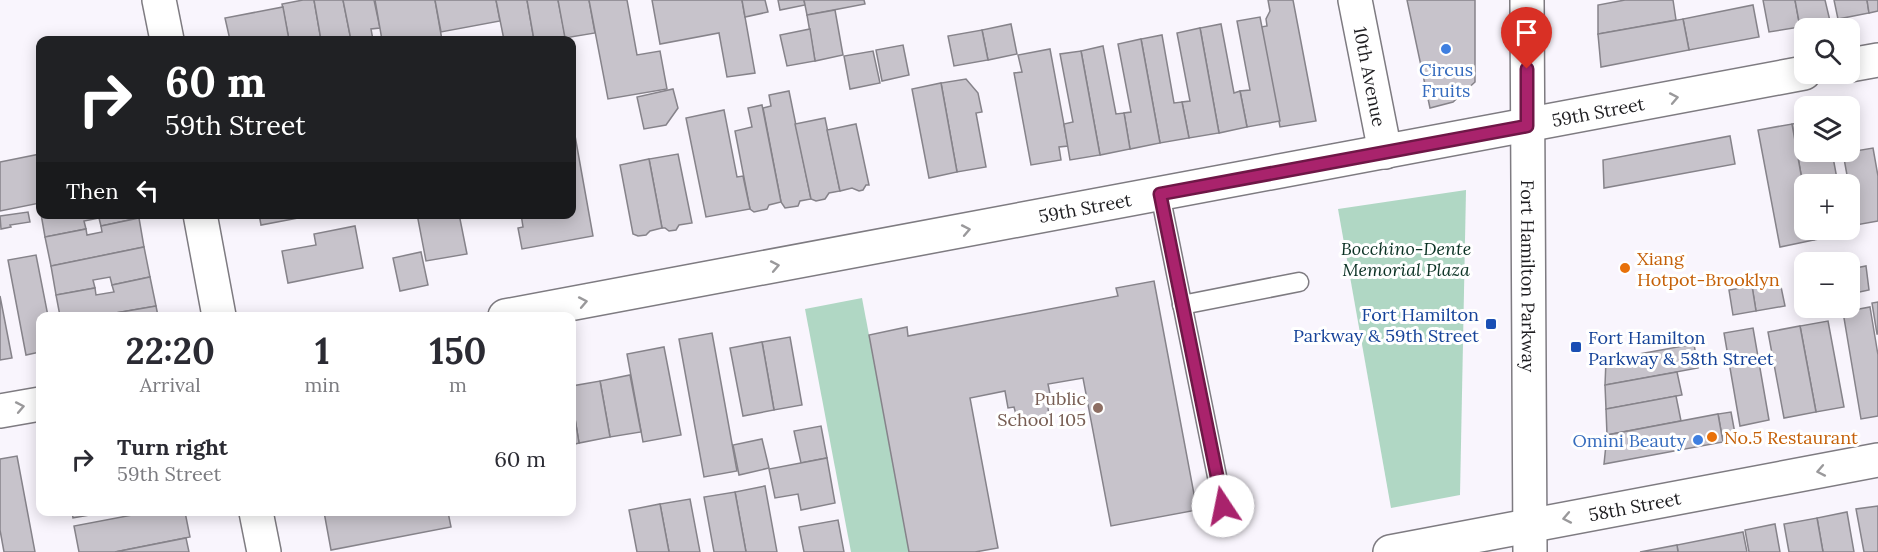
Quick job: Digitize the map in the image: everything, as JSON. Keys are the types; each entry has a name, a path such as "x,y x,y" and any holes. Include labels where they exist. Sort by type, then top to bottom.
{"street":[{"path":"159,0 166,36"},
{"name":"10th Avenue","path":"1355,0 1385,152"},
{"name":"Fort Hamilton Parkway","path":"1527,0 1530,539"},
{"path":"1860,63 1878,60"},
{"name":"59th Street","path":"526,312 1794,75"},
{"path":"201,219 218,312"},
{"path":"0,411 36,405"},
{"name":"58th Street","path":"1390,552 1530,539 1878,460"},
{"path":"257,516 264,552"}],"lane":[{"path":"1160,194 1223,506"},
{"path":"1182,305 1299,282"}],"green space":[{"name":"Bocchino-Dente Memorial Plaza","path":"1466,190 1460,495 1391,508 1338,209"},
{"path":"862,298 910,552 851,552 805,309"}],"building":[{"path":"314,0 320,36 288,36 282,4"},
{"path":"314,0 343,0 350,36 320,36"},
{"path":"343,0 374,0 380,28 371,29 372,36 350,36"},
{"path":"375,0 435,0 441,36 381,36"},
{"path":"435,0 496,0 500,21 441,32"},
{"path":"496,0 527,0 533,36 503,36"},
{"path":"527,0 558,0 565,36 533,36"},
{"path":"558,0 589,0 595,33 565,36"},
{"path":"589,0 627,0 637,55 660,51 667,89 608,99"},
{"path":"652,0 742,0 755,73 727,77 719,33 660,44"},
{"path":"742,0 765,0 768,12 745,17"},
{"path":"778,0 804,0 805,5 780,10"},
{"path":"804,0 864,0 865,4 807,15"},
{"path":"1268,0 1293,0 1316,121 1280,127 1261,27 1267,26 1266,19 1270,11"},
{"name":"Circus Fruits","path":"1407,0 1475,0 1475,82 1453,102 1430,108"},
{"path":"1625,0 1673,0 1676,20 1598,34 1598,5"},
{"path":"1763,0 1795,0 1798,18 1794,18 1794,28 1769,32"},
{"path":"1795,0 1825,0 1829,18 1798,18"},
{"path":"1834,0 1867,0 1869,13 1838,18"},
{"path":"1867,0 1878,0 1878,11 1869,13"},
{"path":"1753,5 1759,37 1689,50 1683,19"},
{"path":"283,7 288,36 229,36 225,18"},
{"path":"835,10 843,55 815,61 807,15"},
{"path":"1260,17 1280,121 1247,127 1240,91 1250,90 1237,21"},
{"path":"1683,19 1689,50 1601,67 1598,34"},
{"path":"1011,24 1017,54 988,60 982,30"},
{"path":"1221,24 1234,93 1240,91 1247,127 1219,133 1200,28"},
{"path":"1200,28 1219,133 1189,138 1182,102 1190,101 1177,33"},
{"path":"810,29 815,61 787,66 780,35"},
{"path":"982,30 988,60 954,66 948,36"},
{"path":"1162,35 1174,103 1182,102 1189,138 1160,143 1141,39"},
{"path":"1141,39 1160,143 1130,149 1124,113 1131,112 1118,44"},
{"path":"903,45 909,75 882,81 876,50"},
{"path":"1103,46 1116,114 1124,113 1130,149 1100,155 1081,51"},
{"path":"1050,49 1068,146 1059,147 1061,160 1031,165 1014,73 1022,72 1018,55"},
{"path":"873,51 880,83 850,89 844,56"},
{"path":"1081,51 1100,155 1070,160 1064,124 1073,122 1060,54"},
{"path":"966,79 978,93 982,112 976,113 986,167 957,172 941,83"},
{"path":"941,83 957,172 929,178 912,89"},
{"path":"673,89 678,108 666,125 644,129 637,97"},
{"path":"789,91 811,199 800,201 798,206 785,208 781,202 763,108 771,106 769,95"},
{"path":"762,105 781,202 754,212 750,209 735,131 752,127 748,108"},
{"path":"724,110 737,177 743,176 750,209 706,217 686,118"},
{"path":"825,118 840,191 829,193 825,199 816,201 811,199 795,124"},
{"path":"856,124 869,185 859,191 852,188 840,191 827,130"},
{"path":"1792,124 1794,162 1799,162 1801,174 1794,174 1794,240 1814,240 1780,247 1758,130"},
{"path":"1730,136 1735,164 1604,188 1603,160"},
{"path":"576,141 593,236 522,249 518,228 523,227 522,219 576,219"},
{"path":"1873,148 1878,176 1878,221 1860,224 1860,174 1847,174 1845,162 1860,162 1860,150"},
{"path":"678,154 692,223 679,225 676,230 669,231 662,228 649,159"},
{"path":"36,155 36,204 0,211 0,162"},
{"path":"649,159 662,228 638,236 633,234 620,165"},
{"path":"1799,162 1834,162 1836,174 1801,174"},
{"path":"28,212 30,222 1,229 0,216"},
{"path":"42,219 94,219 84,221 86,229 45,237"},
{"path":"99,219 134,219 101,226"},
{"path":"139,219 144,247 51,266 45,237 86,229 87,235 102,232 101,226"},
{"path":"260,219 293,219 261,225"},
{"path":"418,219 460,219 467,254 426,261"},
{"path":"355,226 363,268 288,283 282,251 316,245 314,234"},
{"path":"144,247 150,277 112,285 110,277 93,280 95,288 56,295 51,266"},
{"path":"421,252 428,285 400,291 393,258"},
{"path":"36,255 47,312 36,312 36,353 26,355 8,260"},
{"path":"1866,266 1869,290 1860,292 1860,267"},
{"path":"150,277 156,306 121,312 59,312 56,295 95,288 96,295 114,292 112,285"},
{"path":"1154,281 1197,510 1111,526 1083,378 1048,384 1051,399 1047,400 1049,416 1018,422 1014,407 1008,408 1005,391 970,398 998,548 975,552 909,552 869,335 907,327 908,336 1118,296 1116,288"},
{"path":"1780,282 1785,306 1756,311 1752,286"},
{"path":"1752,286 1756,311 1733,315 1729,290"},
{"path":"0,296 12,358 0,360"},
{"path":"1878,302 1878,334 1877,334 1872,303"},
{"path":"156,306 157,312 121,312"},
{"path":"1870,307 1878,355 1878,416 1861,419 1844,318 1860,318 1860,309"},
{"path":"1828,321 1844,407 1816,412 1800,326"},
{"path":"1800,326 1816,412 1784,418 1768,332"},
{"path":"1753,328 1769,420 1740,426 1724,333"},
{"path":"712,333 737,471 704,477 679,339"},
{"path":"790,337 802,405 774,410 762,342"},
{"path":"762,342 774,410 743,416 730,348"},
{"path":"1694,344 1698,368 1605,385 1606,360"},
{"path":"664,347 681,435 643,442 627,354"},
{"path":"1677,372 1682,395 1606,409 1605,385"},
{"path":"630,375 641,432 610,437 600,381"},
{"path":"600,381 610,437 579,443 576,425 576,385"},
{"path":"1676,396 1681,421 1607,435 1606,409"},
{"path":"1731,412 1736,439 1723,442 1718,414"},
{"path":"1718,414 1723,442 1604,464 1607,435"},
{"path":"576,425 579,443 576,444"},
{"path":"821,426 827,458 801,463 794,431"},
{"path":"762,439 769,468 739,475 733,445"},
{"path":"17,456 35,552 4,552 0,530 0,459"},
{"path":"827,458 835,503 801,510 798,494 775,498 769,469"},
{"path":"765,486 777,552 746,552 735,492"},
{"path":"735,492 746,552 714,552 704,497"},
{"path":"690,499 700,552 669,552 660,504"},
{"path":"660,504 669,552 637,552 629,510"},
{"path":"1878,506 1878,552 1864,552 1856,509"},
{"path":"1847,512 1854,552 1823,552 1817,518"},
{"path":"127,516 186,516 190,537 115,552 79,552 74,526"},
{"path":"325,516 449,516 451,527 331,550"},
{"path":"1817,518 1823,552 1789,552 1784,524"},
{"path":"838,520 844,552 804,552 799,527"},
{"path":"1775,524 1780,552 1749,552 1745,530"},
{"path":"1743,532 1747,552 1678,552 1677,545"},
{"path":"186,538 189,552 115,552"},
{"path":"1677,545 1678,552 1640,552"}],"place":[{"name":"Circus Fruits","path":"1446,49"},
{"name":"Xiang Hotpot-Brooklyn","path":"1625,268"},
{"name":"Fort Hamilton Parkway & 59th Street","path":"1491,324"},
{"name":"Fort Hamilton Parkway & 58th Street","path":"1576,347"},
{"name":"Public School 105","path":"1098,408"},
{"name":"No.5 Restaurant","path":"1712,437"},
{"name":"Omini Beauty","path":"1698,440"}],"route":[{"path":"1223,506 1160,194 1527,126 1527,69"}]}
